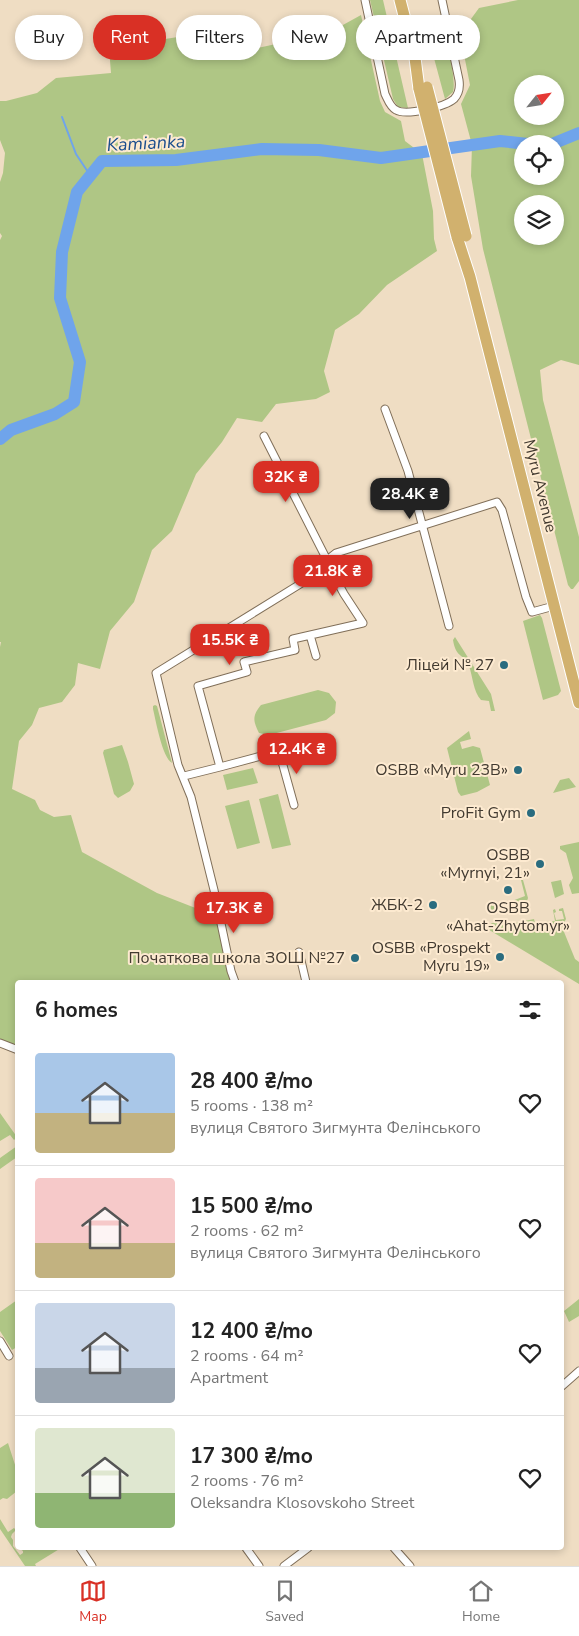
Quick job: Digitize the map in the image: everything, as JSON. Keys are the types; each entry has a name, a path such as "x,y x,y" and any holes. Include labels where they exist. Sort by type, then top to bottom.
{"main road":[{"name":"Myru Avenue","path":"400,0 579,703"}],"street":[{"path":"365,0 385,94 392,107 403,113 444,104 456,98 458,93 459,80 442,0"},
{"path":"385,409 408,471 449,626"},
{"path":"220,767 198,686 247,672 244,662 295,650 293,639 363,623 330,570 327,560 264,436"},
{"path":"234,980 198,825 184,776 178,765 156,673 318,573 327,560 336,553 497,502 502,510 532,612 554,606"},
{"path":"310,635 316,656"},
{"path":"184,776 322,740"},
{"path":"279,751 294,805"},
{"path":"298,952 305,980"},
{"path":"0,1043 15,1049"},
{"path":"0,1341 10,1356"},
{"path":"564,1384 579,1371"},
{"path":"81,1550 92,1566"},
{"path":"247,1550 259,1566"},
{"path":"284,1566 305,1550"},
{"path":"396,1550 410,1566"}],"green space":[{"path":"370,0 383,0 386,15 373,15"},
{"path":"518,0 579,0 579,365 561,360 540,370 543,400 579,537 579,581 573,589 568,585 483,249 471,176 472,145 461,104 470,85 465,60 480,60 480,15 474,15 479,8"},
{"path":"356,18 356,60 371,60 380,101 385,112 401,121 405,141 422,154 433,211 434,239 437,251 387,285 359,314 335,330 324,371 330,392 316,399 276,404 262,422 237,418 222,442 196,474 172,531 152,550 134,602 110,631 100,669 78,663 75,685 62,702 39,708 32,725 19,741 12,789 35,800 40,810 54,817 71,815 82,852 157,893 198,909 215,901 235,980 15,980 15,1049 0,1043 0,240 2,236 0,233 0,182 5,153 0,140 0,101 37,93 56,78 111,73 110,60 166,60 166,39 176,37 176,60 262,60 262,47 272,45 272,60 346,60 346,23"},
{"path":"384,60 397,60 408,108 398,107 393,99"},
{"path":"434,60 451,60 454,86 453,92 445,99"},
{"path":"540,615 561,691 558,695 543,700 523,621"},
{"path":"455,637 491,694 495,711 491,711 489,701 481,700 478,696 469,666 454,646 453,640"},
{"path":"318,690 329,693 336,702 335,713 326,720 269,735 259,733 254,719 261,705"},
{"path":"155,705 157,706 172,763 165,754 160,738 153,709"},
{"path":"469,731 471,739 460,742 462,749 473,746 480,748 490,785 477,792 461,796 458,792 447,748"},
{"path":"122,745 134,784 130,791 118,798 114,794 103,753 104,750"},
{"path":"253,768 258,783 227,790 223,775"},
{"path":"569,778 576,787 553,793 560,780"},
{"path":"278,794 291,845 272,849 259,799"},
{"path":"249,800 260,843 237,849 225,806"},
{"path":"579,842 579,893 572,894 569,885 573,878 566,853 560,849 560,846"},
{"path":"521,880 523,880 528,898 526,904 497,912 490,911 487,902 491,901 492,906 499,906 525,896"},
{"path":"561,880 564,894 555,898 551,882"},
{"path":"563,908 566,919 562,927 575,959 579,962 579,984 486,928 496,922 506,925 534,919 535,923 555,921 553,910 555,909 556,920 564,919 562,911 559,911 559,909"},
{"path":"0,1113 15,1134 15,1139 10,1135 0,1141"},
{"path":"15,1147 15,1158 0,1169 0,1158"},
{"path":"579,1299 579,1316 569,1322 564,1311"},
{"path":"15,1301 15,1348 12,1350 0,1331 0,1312"},
{"path":"8,1443 15,1465 15,1493 7,1499 3,1498 0,1500 0,1448"},
{"path":"0,1519 8,1532 15,1529 11,1537 15,1550 20,1555 23,1553 22,1550 58,1550 35,1564 36,1566 25,1566 0,1529"}],"waterway":[{"path":"62,117 76,154 90,175"},
{"name":"Kamianka","path":"564,139 579,133"},
{"name":"Kamianka","path":"0,439 11,430 55,414 74,402 80,362 60,298 62,252 77,192 102,161 176,160 262,149 319,150 381,158 500,141 514,142"}],"place":[{"name":"Ліцей № 27","path":"504,665"},
{"name":"OSBB «Myru 23B»","path":"518,770"},
{"name":"ProFit Gym","path":"531,813"},
{"name":"OSBB «Myrnyi, 21»","path":"540,864"},
{"name":"OSBB «Ahat-Zhytomyr»","path":"508,890"},
{"name":"ЖБК-2","path":"433,905"},
{"name":"OSBB «Prospekt Myru 19»","path":"500,957"},
{"name":"Початкова школа ЗОШ №27","path":"355,958"}]}
